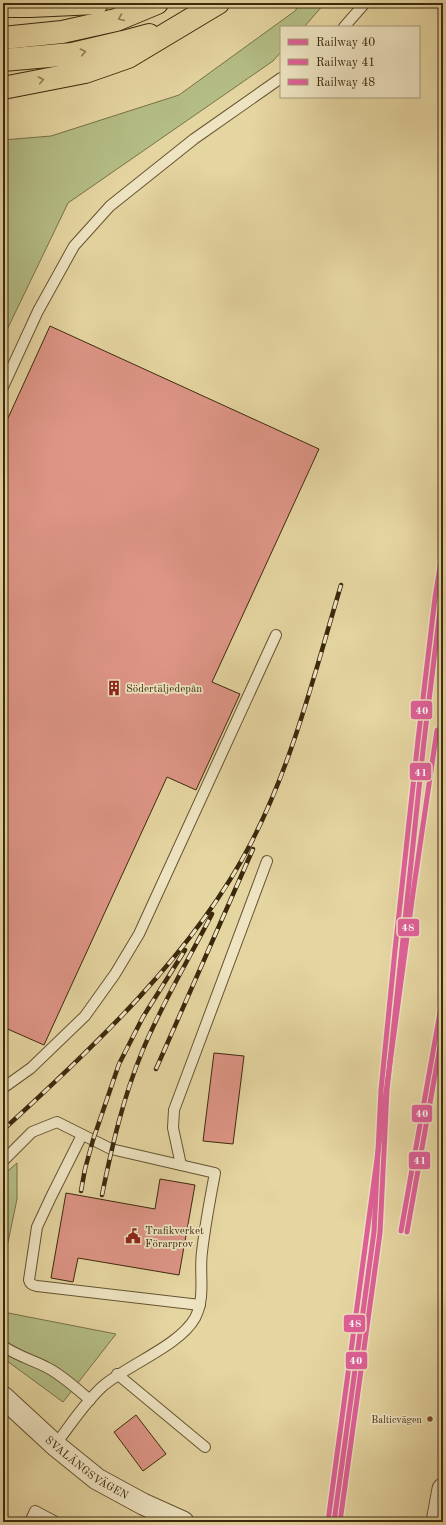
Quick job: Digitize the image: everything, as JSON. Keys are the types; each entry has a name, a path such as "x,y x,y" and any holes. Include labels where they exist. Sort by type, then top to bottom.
{"highway":[{"path":"3,6 97,3"},
{"path":"3,38 62,32 116,20 157,3"},
{"path":"3,88 84,72 128,57 218,3"},
{"path":"3,60 72,54 123,42 181,25"}],"street":[{"name":"SVALÄNGSVÄGEN","path":"3,1397 55,1445 97,1479 143,1504 183,1522"},
{"path":"437,1522 443,1489"}],"lane":[{"path":"345,26 365,3"},
{"path":"3,387 38,311 74,246 110,206 194,139 280,79"},
{"path":"3,1088 31,1068 85,1016 115,974 139,934 276,635"},
{"path":"181,1165 173,1128 174,1110 267,861"},
{"path":"3,1161 32,1132 57,1122 111,1149 215,1173 201,1253 202,1292 200,1304 195,1317 188,1328 179,1337 117,1374 101,1388 55,1445"},
{"path":"82,1135 50,1197 37,1227 29,1280 30,1283 37,1286 200,1304"},
{"path":"3,1346 22,1357 48,1368 62,1377 90,1400"},
{"path":"117,1374 205,1447"},
{"path":"30,1522 35,1511 56,1522"}],"green space":[{"path":"300,3 325,3 305,26 280,26 280,53 273,61 68,203 3,338 3,140 51,136 179,95 295,11"},
{"path":"17,1163 17,1199 3,1266 3,1175"},
{"path":"3,1312 116,1334 63,1402 3,1358"}],"building":[{"name":"Södertäljedepån","path":"50,326 319,449 212,682 240,694 196,790 167,777 44,1045 3,1027 3,429"},
{"path":"214,1053 244,1056 233,1144 203,1141"},
{"path":"160,1179 195,1185 179,1275 78,1258 73,1282 51,1278 66,1193 155,1209"},
{"path":"136,1415 166,1454 143,1471 114,1432"}],"railway":[{"path":"3,1130 72,1066 140,997 201,923 228,884 251,843 279,781 302,716 341,585"},
{"path":"156,1069 253,849"},
{"path":"102,1195 119,1122 135,1069 166,1000 212,914"},
{"path":"81,1191 93,1140 119,1064 143,1017 185,950"}],"rail line":[{"name":"40","path":"334,1522 374,1232 381,1090 395,950 418,740 435,598 443,548"},
{"name":"41","path":"340,1522 380,1233 387,1090 424,741 443,586"},
{"name":"48","path":"328,1521 413,893 437,730"},
{"name":"40","path":"401,1231 443,996"},
{"name":"41","path":"407,1232 443,1030"}],"place":[{"name":"Södertäljedepån","path":"114,688"},
{"name":"Trafikverket Förarprov","path":"133,1236"},
{"name":"Balticvägen","path":"430,1419"}]}
